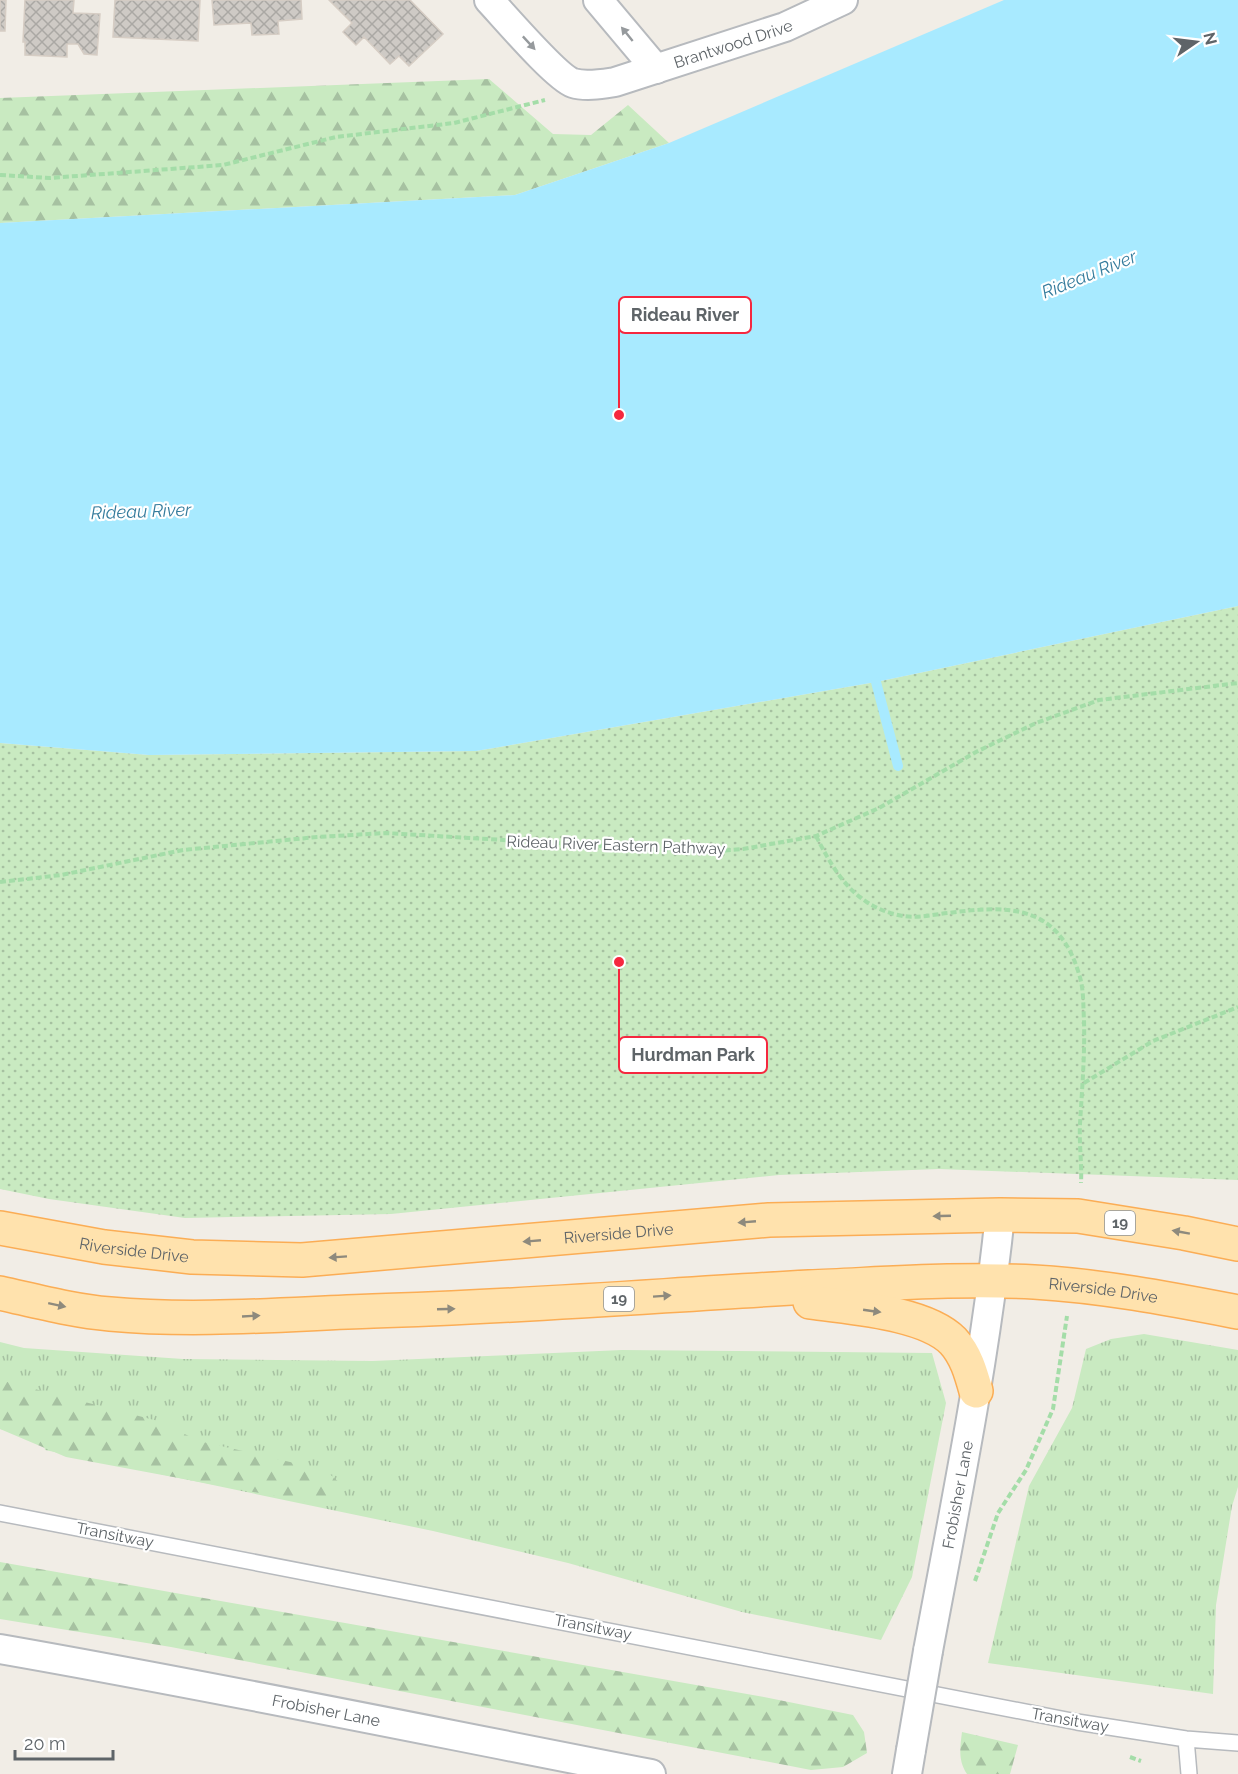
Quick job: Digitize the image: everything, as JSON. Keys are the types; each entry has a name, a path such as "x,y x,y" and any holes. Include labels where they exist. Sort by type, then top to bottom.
{"main road":[{"name":"Riverside Drive","path":"0,1228 104,1247 192,1257 302,1260 769,1220 1000,1215 1078,1216 1238,1244"},
{"name":"Riverside Drive","path":"0,1293 110,1314 212,1318 480,1308 731,1291 993,1281 1086,1287 1142,1294 1238,1312"},
{"path":"731,1291 887,1313 922,1324 948,1336 954,1342 967,1361 976,1391"}],"street":[{"path":"489,0 555,70 570,82 578,84"},
{"path":"598,0 656,69"},
{"name":"Brantwood Drive","path":"578,84 599,85 615,82 785,27 843,0"},
{"name":"Frobisher Lane","path":"909,1762 976,1391 993,1281 1000,1215"},
{"name":"Frobisher Lane","path":"0,1649 284,1701 651,1774"}],"lane":[{"name":"Transitway","path":"0,1513 1068,1720 1186,1739 1238,1743"},
{"path":"1186,1739 1189,1774"}],"path":[{"path":"0,175 50,178 223,165 336,137 454,123 486,116 547,100 578,84"},
{"name":"Rideau River Eastern Pathway","path":"0,882 60,875 183,850 386,833 705,852 743,849 816,836 879,808 976,752 1036,723 1098,700 1238,682"},
{"path":"816,836 841,880 861,898 885,911 910,918 998,909 1025,912 1043,921 1066,945 1079,975 1083,994 1084,1083 1080,1126 1081,1181"},
{"path":"1084,1083 1153,1041 1238,1007"},
{"path":"973,1586 998,1513 1026,1470 1053,1409 1066,1322"}],"green space":[{"path":"489,79 553,134 591,135 628,105 669,143 515,195 0,223 0,98"},
{"path":"1238,606 1238,1180 939,1169 779,1175 391,1214 185,1218 49,1199 0,1189 0,743 149,755 476,751 876,682"},
{"path":"1144,1334 1238,1350 1238,1487 1232,1506 1216,1605 1213,1694 988,1663 1029,1486 1072,1408 1086,1349 1111,1339"},
{"path":"0,1342 24,1348 183,1359 373,1361 622,1350 932,1353 946,1403 912,1577 881,1640 742,1612 568,1563 433,1531 45,1450 43,1438 0,1429"},
{"path":"0,1380 158,1421 199,1441 325,1470 341,1484 334,1507 66,1457 0,1429"},
{"path":"0,1562 764,1697 853,1715 864,1732 867,1753 843,1767 811,1770 171,1647 0,1619"},
{"path":"962,1732 1018,1745 1010,1774 967,1774 961,1759"}],"water":[{"name":"Rideau River","path":"1004,0 1238,0 1238,606 876,682 476,751 149,755 0,743 0,223 515,195 669,143"}],"building":[{"path":"0,0 6,0 5,31 0,31"},
{"path":"25,0 74,0 73,13 100,14 97,55 84,54 78,44 67,44 67,57 25,55 25,42 23,42"},
{"path":"115,0 200,0 198,41 113,37"},
{"path":"212,0 301,0 302,19 278,21 279,34 252,35 251,23 214,25"},
{"path":"329,0 410,0 443,34 409,66 399,56 390,64 364,37 356,45 343,32 352,23"}],"waterway":[{"path":"876,682 898,766"}],"place":[{"name":"Rideau River","path":"619,415"},
{"name":"Hurdman Park","path":"619,962"}]}
